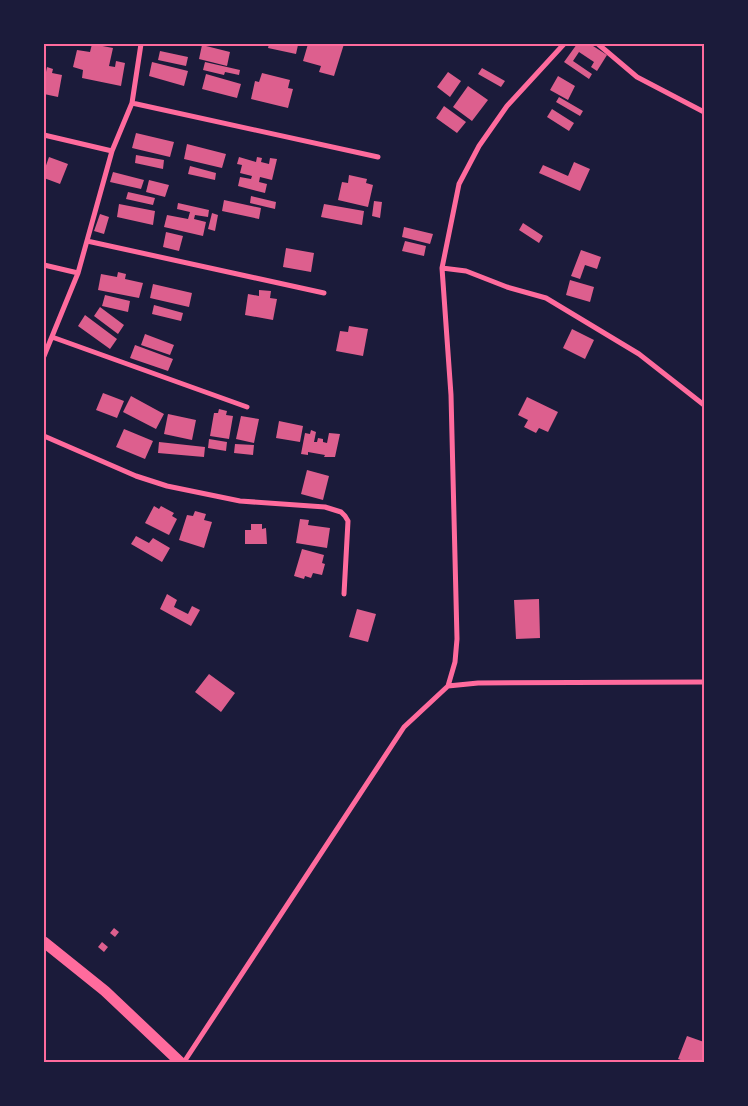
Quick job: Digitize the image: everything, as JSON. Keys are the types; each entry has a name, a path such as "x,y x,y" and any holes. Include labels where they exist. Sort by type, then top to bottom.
{"highway":[{"path":"44,942 105,991 182,1062"}],"street":[{"path":"44,356 78,273 112,151 132,103 141,44"},
{"path":"182,1062 404,727 448,686 455,662 457,639 451,395 442,268 459,184 479,146 507,106 564,44"},
{"path":"598,44 638,77 704,112"},
{"path":"132,103 378,157"},
{"path":"44,135 112,151"},
{"path":"87,241 324,292"},
{"path":"44,264 78,273"},
{"path":"442,268 466,271 506,287 546,298 639,354 704,405"},
{"path":"52,337 247,407"},
{"path":"44,436 136,476 167,486 240,501 325,508 341,512 348,521 344,594"},
{"path":"448,686 478,683 704,682"}],"building":[{"path":"92,44 113,48 109,66 115,67 116,61 125,63 121,86 82,78 83,70 73,67 77,50 90,52"},
{"path":"269,44 298,45 296,54 268,48"},
{"path":"308,44 344,44 334,76 319,72 321,66 303,61"},
{"path":"577,44 590,44 607,55 597,71 591,67 594,62 579,52 573,61 592,74 589,79 564,62"},
{"path":"202,45 230,52 227,66 199,59"},
{"path":"160,51 188,57 186,66 158,60"},
{"path":"152,62 188,71 184,86 149,76"},
{"path":"205,62 240,70 239,75 225,72 224,75 203,70"},
{"path":"47,67 53,69 52,73 62,75 58,97 44,94 44,72 46,72"},
{"path":"482,68 505,81 501,87 478,74"},
{"path":"448,72 461,81 450,97 437,87"},
{"path":"262,73 290,80 288,88 293,89 288,108 251,99 255,81 259,82"},
{"path":"206,74 241,84 237,98 202,89"},
{"path":"558,76 575,86 568,100 550,90"},
{"path":"468,86 488,100 472,121 453,107"},
{"path":"559,97 583,111 580,116 556,102"},
{"path":"444,106 466,122 457,133 436,118"},
{"path":"552,109 574,123 569,131 547,117"},
{"path":"136,133 174,142 170,157 132,148"},
{"path":"187,144 226,154 222,168 184,159"},
{"path":"136,155 164,160 163,169 135,163"},
{"path":"49,157 68,164 60,184 44,178 44,171"},
{"path":"239,157 256,162 257,157 262,158 261,162 269,164 270,158 277,159 272,180 260,177 259,182 267,184 265,193 238,186 240,177 251,179 252,176 240,173 242,165 237,164"},
{"path":"574,162 590,169 580,191 539,173 543,165 568,176"},
{"path":"190,166 216,173 215,180 188,174"},
{"path":"113,172 144,180 141,189 110,182"},
{"path":"349,175 367,179 366,183 373,185 368,207 338,200 342,182 348,183"},
{"path":"149,180 169,185 165,197 146,192"},
{"path":"128,192 155,198 153,205 126,199"},
{"path":"251,196 276,202 275,209 250,203"},
{"path":"224,200 261,208 259,219 222,211"},
{"path":"374,201 382,202 380,218 372,216"},
{"path":"178,203 209,210 208,217 195,215 194,219 206,222 203,236 164,227 167,215 188,219 190,212 177,209"},
{"path":"119,204 155,211 153,225 117,217"},
{"path":"324,204 364,211 362,225 321,217"},
{"path":"212,213 218,215 215,231 208,229"},
{"path":"100,214 109,217 104,234 94,231"},
{"path":"523,223 543,236 539,243 519,230"},
{"path":"404,227 433,234 430,244 402,237"},
{"path":"166,232 183,236 179,251 163,247"},
{"path":"405,241 426,246 424,256 402,251"},
{"path":"286,248 314,253 311,272 283,267"},
{"path":"581,250 601,257 597,269 585,265 580,279 571,276"},
{"path":"118,272 126,274 125,279 143,283 139,298 98,290 101,274 117,277"},
{"path":"570,280 594,287 590,302 566,295"},
{"path":"153,284 192,293 189,307 150,298"},
{"path":"259,290 271,291 270,298 277,299 273,320 245,315 248,294 259,296"},
{"path":"105,295 130,301 128,312 102,306"},
{"path":"154,305 183,313 181,321 152,314"},
{"path":"100,307 124,325 118,334 94,316"},
{"path":"85,315 117,339 110,349 78,326"},
{"path":"349,326 368,329 363,356 336,351 340,331 348,332"},
{"path":"572,329 594,340 585,359 563,348"},
{"path":"145,334 174,345 170,355 141,345"},
{"path":"135,345 173,359 168,371 130,358"},
{"path":"103,393 124,401 117,418 96,410"},
{"path":"131,396 164,414 156,429 123,412"},
{"path":"527,397 558,412 548,432 539,428 536,433 524,427 528,420 518,415"},
{"path":"219,409 227,411 226,415 233,416 229,439 210,436 214,413 218,413"},
{"path":"168,414 196,420 192,440 164,434"},
{"path":"241,416 259,419 254,443 236,439"},
{"path":"279,421 303,426 300,442 276,438"},
{"path":"124,429 153,441 145,459 116,447"},
{"path":"311,430 316,432 314,442 317,442 318,438 323,439 323,442 327,443 329,433 340,434 335,457 324,457 325,455 308,452 308,455 301,454 305,433 310,434"},
{"path":"209,439 227,442 226,451 208,448"},
{"path":"159,442 205,447 204,457 158,453"},
{"path":"235,444 254,445 253,455 234,453"},
{"path":"307,470 329,476 323,500 301,494"},
{"path":"154,506 159,509 161,506 174,513 172,516 177,519 169,535 145,523"},
{"path":"195,511 206,514 204,520 212,522 204,548 179,540 187,515 193,516"},
{"path":"300,519 309,520 308,525 330,528 327,548 296,543"},
{"path":"251,524 262,524 262,529 266,528 267,544 245,544 245,530 251,530"},
{"path":"136,536 149,543 153,538 170,548 162,562 131,544"},
{"path":"302,549 324,555 322,563 325,564 322,575 313,573 311,578 305,576 304,579 294,576"},
{"path":"167,594 177,600 174,607 188,614 192,606 200,610 191,626 160,609"},
{"path":"539,599 540,638 516,639 514,600"},
{"path":"357,609 376,614 368,642 349,637"},
{"path":"209,674 235,693 221,712 195,692"},
{"path":"114,928 119,932 115,937 110,933"},
{"path":"102,942 108,947 104,952 98,947"},
{"path":"687,1036 704,1042 704,1062 686,1062 678,1059"}]}
